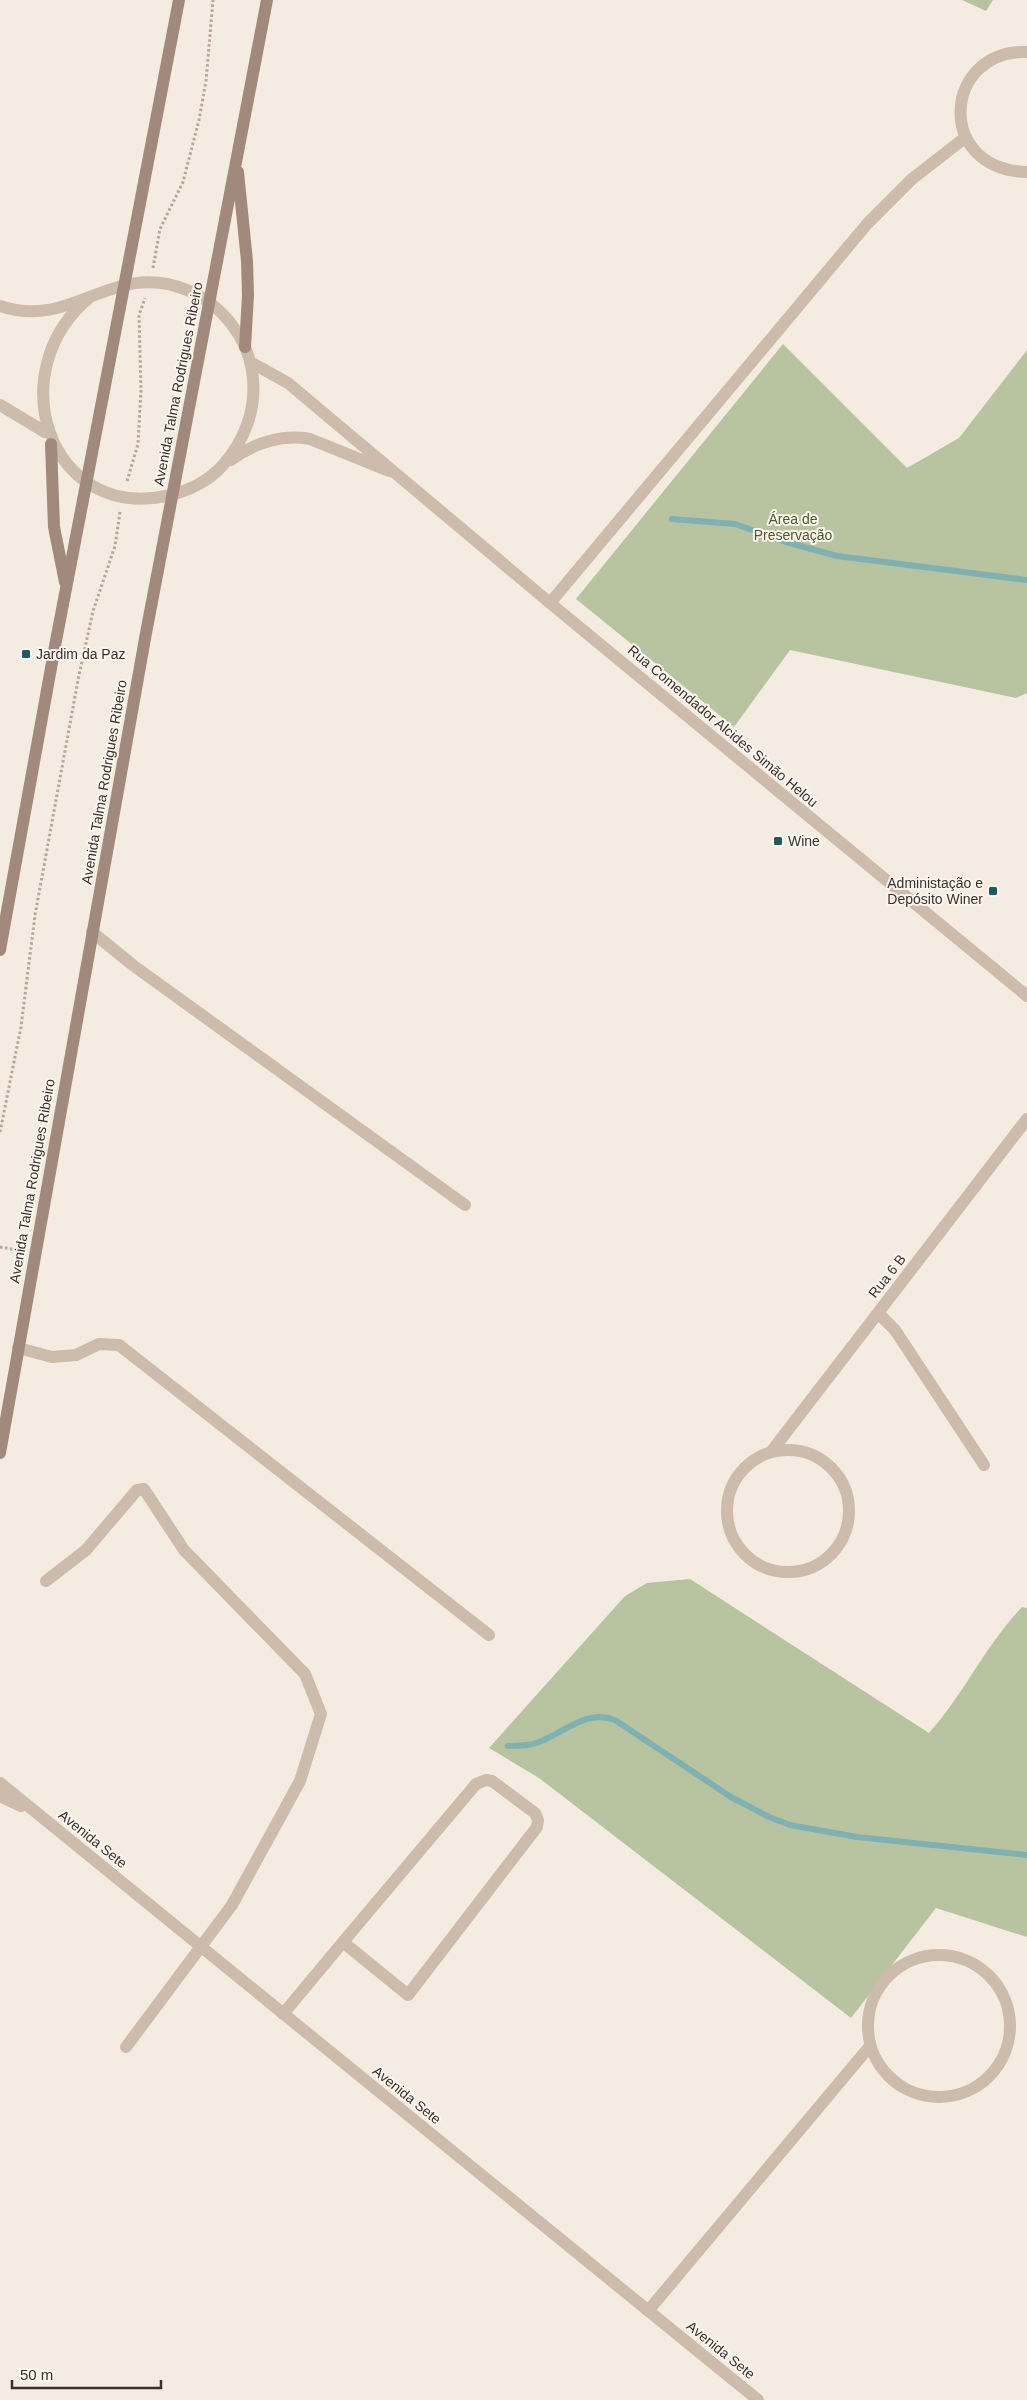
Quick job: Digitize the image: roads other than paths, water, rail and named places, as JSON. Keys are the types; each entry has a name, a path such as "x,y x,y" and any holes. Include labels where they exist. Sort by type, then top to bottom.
{"main road":[{"path":"0,950 66,588 179,0"},
{"name":"Avenida Talma Rodrigues Ribeiro","path":"0,1453 92,932 267,0"},
{"path":"236,158 247,261 248,294 244,347"},
{"path":"51,444 54,527 66,588"}],"street":[{"path":"1027,52 1014,52 996,57 980,68 968,82 962,100 961,119 966,137 976,153 991,165 1008,172 1027,172"},
{"path":"550,603 867,224 912,179 966,137"},
{"path":"0,306 34,313 49,311 124,284 150,282 187,290 209,302 234,327 250,362 253,378 251,411 240,442 221,468"},
{"name":"Rua Comendador Alcides Simão Helou","path":"90,297 66,317 52,336 39,371 37,402 45,432 51,444 66,465 86,482 122,496 148,498 173,495 198,484 255,446 284,437 310,439 401,476"},
{"name":"Rua Comendador Alcides Simão Helou","path":"250,362 288,383 550,603 1027,996"},
{"path":"0,405 45,432"},
{"path":"92,932 134,966 465,1205"},
{"name":"Rua 6 B","path":"771,1452 791,1450 810,1454 828,1464 840,1480 848,1499 848,1519 842,1538 831,1555 814,1566 795,1572 774,1571 765,1568 756,1564 740,1551 730,1533 726,1514 729,1493 738,1475 752,1461 771,1452 1027,1119"},
{"path":"878,1312 895,1330 984,1465"},
{"path":"18,1348 52,1357 76,1355 99,1344 119,1345 489,1635"},
{"path":"46,1581 86,1550 137,1490 144,1489 184,1550 305,1674 321,1714 300,1781 232,1905 126,2047"},
{"path":"283,2014 343,1942 476,1784 492,1780 535,1813 538,1820 537,1827 408,1995 343,1942"},
{"name":"Avenida Sete","path":"0,1783 758,2400"},
{"name":"Avenida Sete","path":"0,1796 37,1813"},
{"path":"648,2311 870,2046 868,2028 870,2009 877,1992 888,1977 902,1966 919,1958 938,1955 956,1957 973,1964 988,1975 1000,1990 1007,2007 1008,2034 1001,2061 989,2076 975,2087 958,2095 940,2098 921,2096 904,2089 889,2078 878,2063 870,2046"}],"waterway":[{"path":"672,519 735,524 786,542 837,556 1027,580"},
{"path":"508,1746 535,1743 549,1738 585,1719 604,1717 615,1720 731,1797 769,1817 790,1825 857,1837 1027,1855"}],"place":[{"name":"Jardim da Paz","path":"26,654"},
{"name":"Wine","path":"778,841"},
{"name":"Administação e Depósito Winer","path":"993,891"}],"park label":[{"name":"Área de Preservação","path":"793,528"}]}
